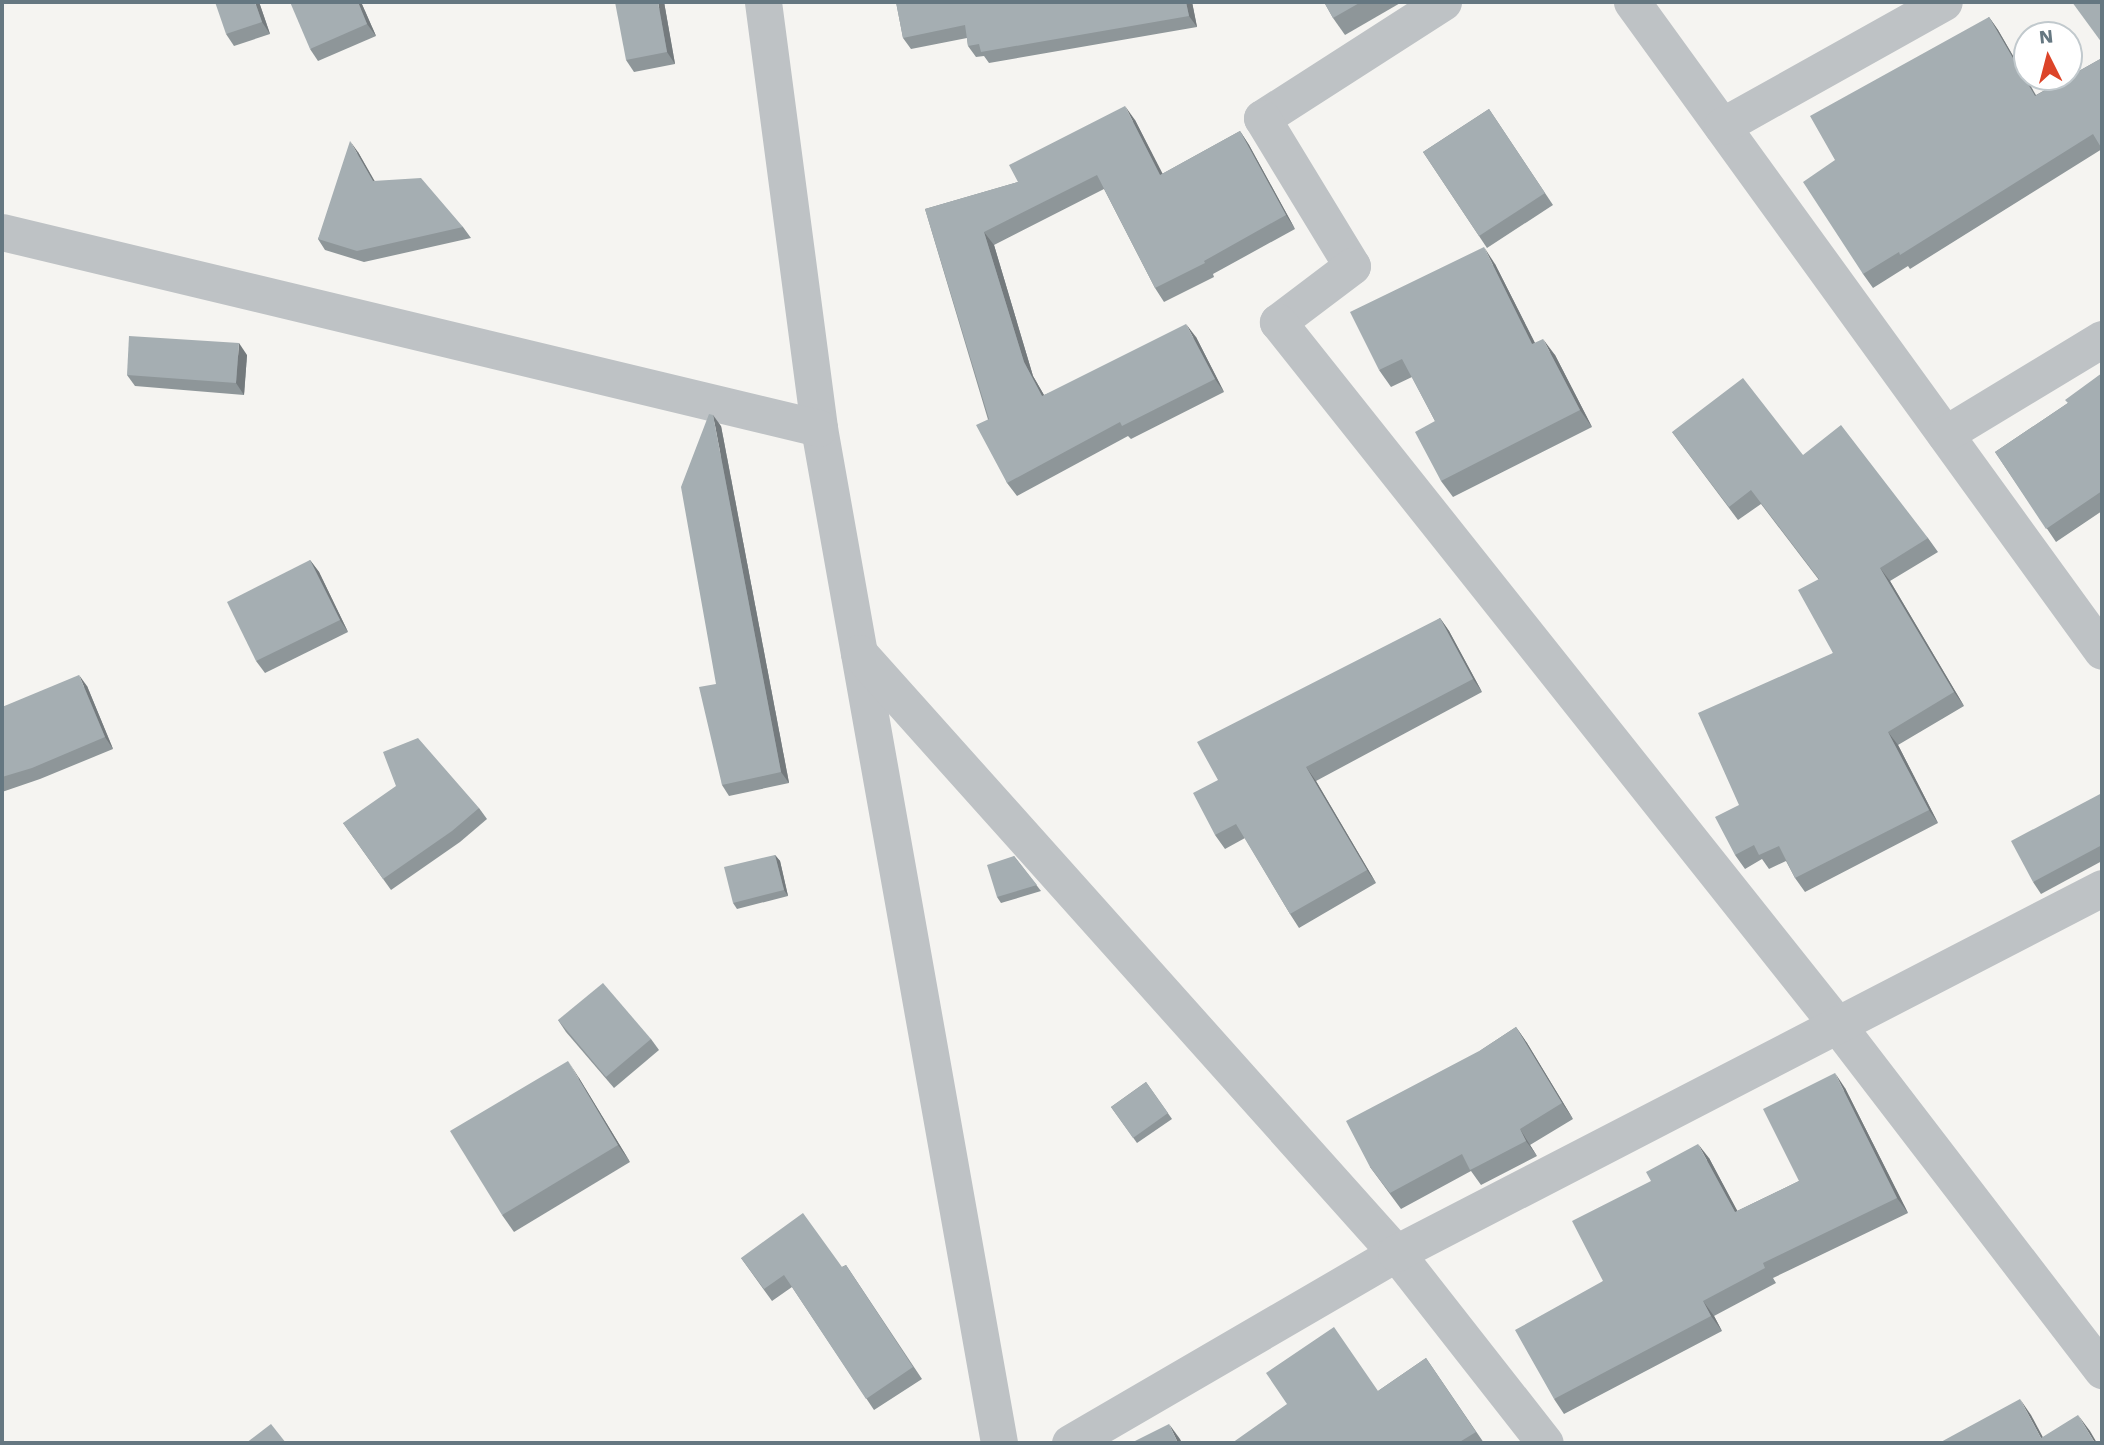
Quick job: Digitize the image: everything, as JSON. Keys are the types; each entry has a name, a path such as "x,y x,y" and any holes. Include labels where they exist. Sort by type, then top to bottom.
{"street":[{"path":"763,2 819,428 999,1443"},
{"path":"1443,2 1262,118 1352,266 1278,322 1838,1026 2102,1370"},
{"path":"1632,2 2102,651"},
{"path":"1722,126 1944,2"},
{"path":"2,232 819,428"},
{"path":"1945,433 2102,339"},
{"path":"859,653 1396,1253 1545,1443"},
{"path":"1070,1443 1396,1253 2102,888"}],"building":[{"path":"215,2 255,2 262,22 226,34"},
{"path":"290,2 358,2 367,24 310,49"},
{"path":"615,2 658,2 667,52 626,60"},
{"path":"896,2 1186,2 1189,16 981,52 979,44 968,46 965,25 903,38"},
{"path":"1324,2 1361,2 1333,18"},
{"path":"2072,2 2102,2 2102,43"},
{"path":"1989,17 2013,58 2013,91 2032,91 2035,96 2044,91 2083,91 2083,69 2102,58 2102,149 2093,134 1900,255 1899,252 1863,274 1803,182 1835,160 1810,116"},
{"path":"1125,106 1160,175 1240,131 1286,215 1204,261 1205,263 1155,288 1097,175 984,232 1024,362 1042,396 1186,324 1215,379 1122,426 1120,422 1007,483 976,425 989,419 925,209 1018,182 1009,165"},
{"path":"1489,109 1545,193 1479,236 1423,152"},
{"path":"350,141 373,181 421,178 463,227 357,251 318,239"},
{"path":"1484,247 1532,344 1543,339 1580,410 1441,481 1415,432 1435,421 1402,359 1379,370 1350,312"},
{"path":"129,336 239,343 236,383 127,375"},
{"path":"2102,373 2102,491 2046,529 1995,452 2068,403 2065,400"},
{"path":"1743,378 1803,455 1841,425 1928,538 1880,568 1954,692 1888,732 1929,810 1795,878 1779,846 1759,855 1754,845 1735,855 1715,817 1739,805 1698,713 1833,653 1798,590 1819,579 1751,490 1729,507 1672,432"},
{"path":"709,414 713,415 781,772 722,785 699,687 716,684 681,487"},
{"path":"310,560 340,620 256,661 227,602"},
{"path":"1440,618 1473,679 1306,767 1367,870 1290,914 1236,824 1215,835 1193,793 1218,780 1197,742"},
{"path":"79,675 105,737 32,768 2,777 2,707"},
{"path":"418,738 479,808 452,831 383,879 343,823 396,786 383,752"},
{"path":"2102,793 2102,845 2033,882 2011,841"},
{"path":"775,855 784,890 733,903 724,867"},
{"path":"1014,856 1037,885 997,897 987,865"},
{"path":"603,983 651,1039 606,1077 558,1020"},
{"path":"1516,1027 1562,1103 1520,1129 1526,1141 1470,1170 1462,1154 1390,1193 1370,1167 1346,1121 1481,1050"},
{"path":"568,1061 618,1145 502,1215 450,1131"},
{"path":"1835,1073 1897,1198 1763,1263 1765,1268 1703,1301 1711,1316 1554,1399 1515,1330 1603,1281 1572,1221 1651,1181 1646,1172 1698,1144 1735,1212 1799,1181 1763,1109"},
{"path":"1146,1082 1168,1113 1133,1138 1111,1107"},
{"path":"803,1213 842,1267 846,1265 913,1367 866,1399 784,1275 764,1289 741,1258"},
{"path":"1334,1327 1378,1391 1426,1358 1476,1432 1458,1443 1232,1443 1287,1404 1266,1373"},
{"path":"2020,1399 2041,1438 2078,1415 2095,1443 1939,1443"},
{"path":"271,1424 286,1443 246,1443"},
{"path":"1169,1424 1178,1443 1136,1443 1135,1441"}]}
